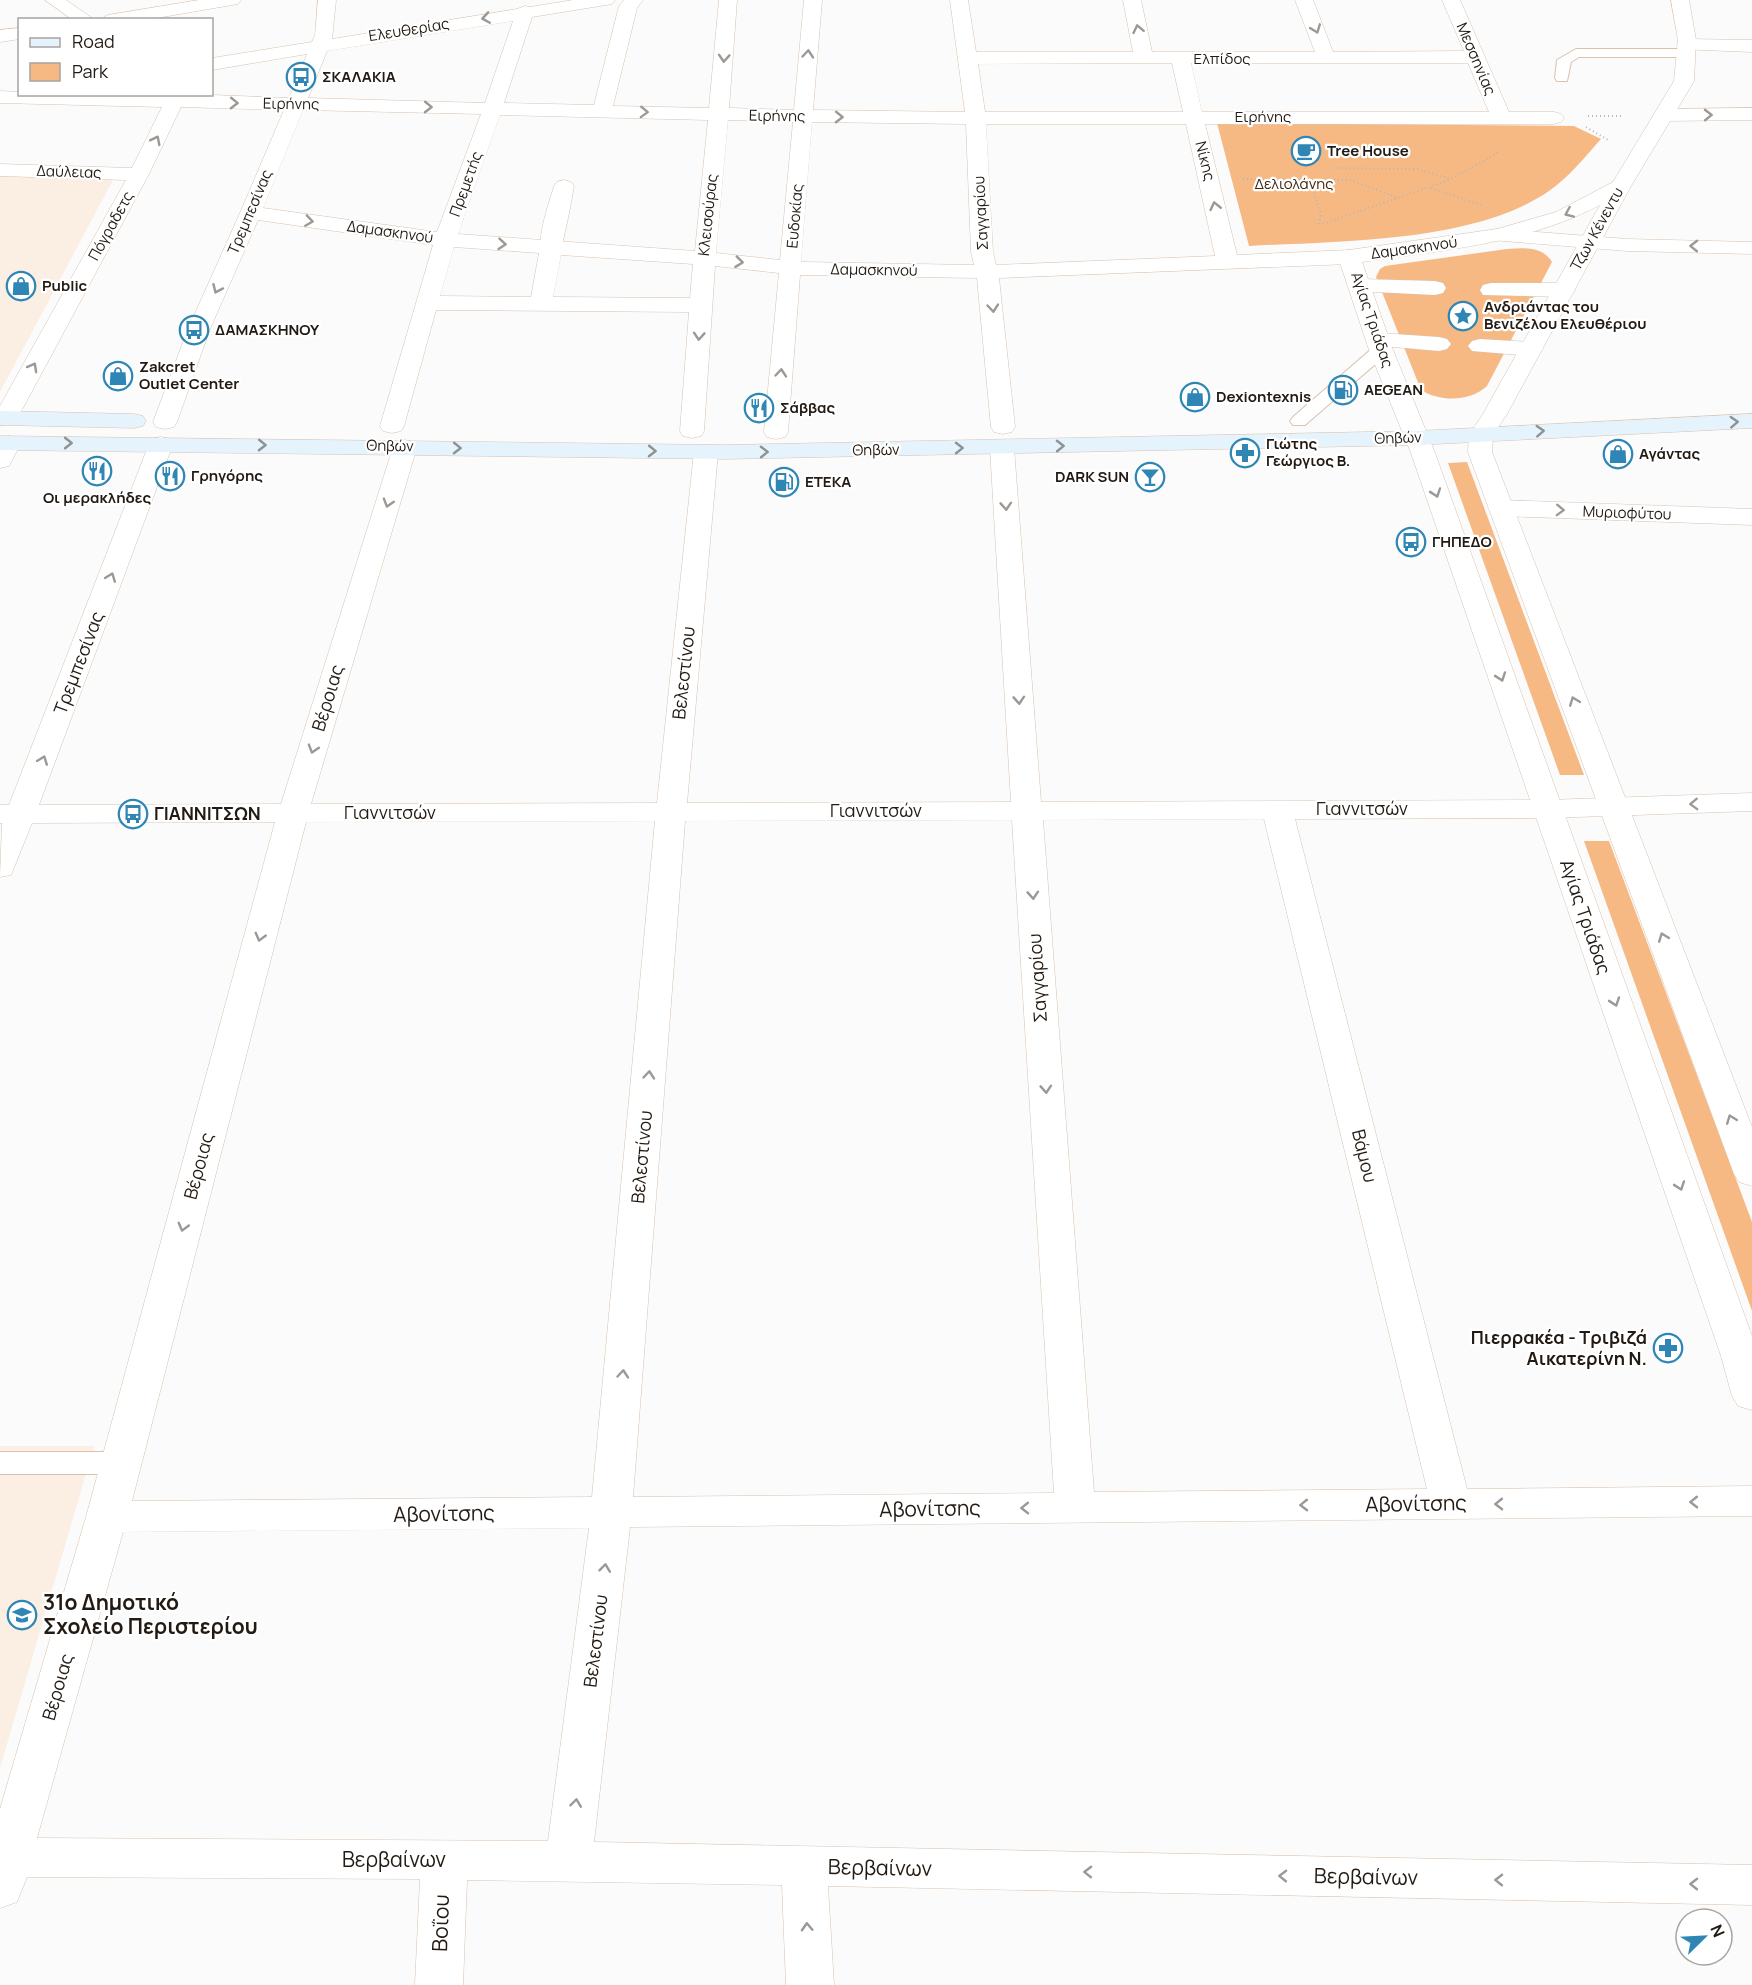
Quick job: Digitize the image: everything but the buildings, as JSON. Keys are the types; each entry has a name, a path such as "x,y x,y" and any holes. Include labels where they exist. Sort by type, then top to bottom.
{"main road":[{"name":"Θηβών","path":"2,418 172,429 699,442 1412,428 1496,414 1752,404"},
{"name":"Θηβών","path":"699,442 776,432 1002,437 1299,421 1412,428 1481,443 1752,421"},
{"name":"Θηβών","path":"236,423 398,436"},
{"name":"Θηβών","path":"3,449 172,429"}],"street":[{"path":"54,0 83,18"},
{"path":"120,18 232,0"},
{"name":"Τρεμπεσίνας","path":"0,868 11,814 172,429 200,329 251,213 324,35 327,0"},
{"name":"Ελευθερίας","path":"213,63 606,0"},
{"path":"602,111 628,6 634,0"},
{"name":"Κλεισούρας","path":"699,442 703,258 720,114 728,0"},
{"name":"Ευδοκίας","path":"776,432 813,0"},
{"name":"Σαγγαρίου","path":"959,0 976,118 982,252 991,289 1075,1508"},
{"path":"1132,0 1144,59"},
{"path":"1305,0 1327,59"},
{"name":"Μεσσηνίας","path":"1451,0 1501,117"},
{"name":"Τζων Κένεντυ","path":"1481,443 1621,186 1684,81 1688,69 1680,0"},
{"name":"Πρεμετής","path":"398,436 426,303 445,240 525,12"},
{"path":"0,36 18,33"},
{"path":"1687,49 1752,46"},
{"name":"Ελπίδος","path":"969,58 1475,57"},
{"name":"Νίκης","path":"1180,58 1228,263"},
{"name":"Ειρήνης","path":"0,97 176,98 295,104 803,116 1554,118"},
{"name":"Πόγραδετς","path":"2,418 139,174 176,98"},
{"path":"1665,115 1749,119"},
{"name":"Δαύλειας","path":"0,170 139,174"},
{"path":"541,303 551,238 564,186"},
{"name":"Δαμασκηνού","path":"251,213 445,240 703,258 791,268 986,272 1349,257 1499,235 1563,216 1621,186"},
{"name":"Δαμασκηνού","path":"1499,235 1590,243 1752,248"},
{"name":"Αγίας Τριάδας","path":"1349,257 1547,808 1740,1356 1752,1396"},
{"path":"1361,286 1435,288"},
{"path":"1491,290 1564,290"},
{"path":"426,303 701,305"},
{"path":"1380,345 1439,344"},
{"path":"1480,346 1531,349"},
{"name":"Βέροιας","path":"4,1872 107,1517 293,813 398,436"},
{"name":"Βελεστίνου","path":"569,1861 611,1512 671,812 699,442"},
{"path":"1481,443 1501,508 1752,1174"},
{"name":"Μυριοφύτου","path":"1501,508 1752,517"},
{"name":"Γιαννιτσών","path":"11,814 1547,808 1752,802"},
{"name":"Βάμου","path":"1277,809 1451,1504"},
{"name":"Αβονίτσης","path":"107,1517 1752,1501"},
{"name":"Βερβαίνων","path":"4,1872 444,1861 569,1861 1752,1885"},
{"name":"Βοΐου","path":"439,1985 444,1861"},
{"path":"804,1867 810,1985"}],"lane":[{"path":"1562,78 1564,60 1576,53 1687,49"},
{"path":"1299,421 1380,345"},
{"path":"0,1462 121,1463"}],"path":[{"path":"1554,118 1665,115"},
{"path":"1295,261 1300,245 1320,225 1450,179 1496,154 1501,134 1501,117"},
{"path":"1554,118 1585,127 1609,140 1647,144"},
{"path":"1333,168 1417,170 1450,179"},
{"path":"1209,178 1350,180 1398,198"},
{"path":"1310,180 1321,214 1320,225"}],"shaded area":[{"path":"0,175 114,178 0,392"},
{"name":"31ο Δημοτικό Σχολείο Περιστερίου","path":"0,1446 94,1446 0,1768"}],"green space":[{"name":"Δελιολάνης","path":"1217,123 1574,126 1601,139 1570,173 1549,191 1518,208 1483,221 1404,236 1249,246"},
{"path":"1526,248 1538,251 1552,262 1487,386 1472,395 1455,398 1437,397 1421,390 1376,277 1380,269 1385,266"},
{"path":"1467,462 1584,775 1560,775 1448,463"},
{"path":"1584,841 1609,841 1752,1222 1752,1311"}],"place":[{"name":"ΣΚΑΛΑΚΙΑ","path":"301,77"},
{"name":"Tree House","path":"1306,151"},
{"name":"Public","path":"21,286"},
{"name":"Ανδριάντας του Βενιζέλου Ελευθέριου","path":"1463,316"},
{"name":"ΔΑΜΑΣΚΗΝΟΥ","path":"194,330"},
{"name":"Zakcret Outlet Center","path":"118,376"},
{"name":"AEGEAN","path":"1343,390"},
{"name":"Dexiontexnis","path":"1195,397"},
{"name":"Σάββας","path":"759,408"},
{"name":"Γιώτης Γεώργιος Β.","path":"1245,453"},
{"name":"Αγάντας","path":"1618,454"},
{"name":"Οι μερακλήδες","path":"97,471"},
{"name":"Γρηγόρης","path":"170,476"},
{"name":"DARK SUN","path":"1150,477"},
{"name":"ΕΤΕΚΑ","path":"784,482"},
{"name":"ΓΗΠΕΔΟ","path":"1411,542"},
{"name":"ΓΙΑΝΝΙΤΣΩΝ","path":"133,814"},
{"name":"Πιερρακέα - Τριβιζά Αικατερίνη Ν.","path":"1668,1348"},
{"name":"31ο Δημοτικό Σχολείο Περιστερίου","path":"22,1615"}]}
